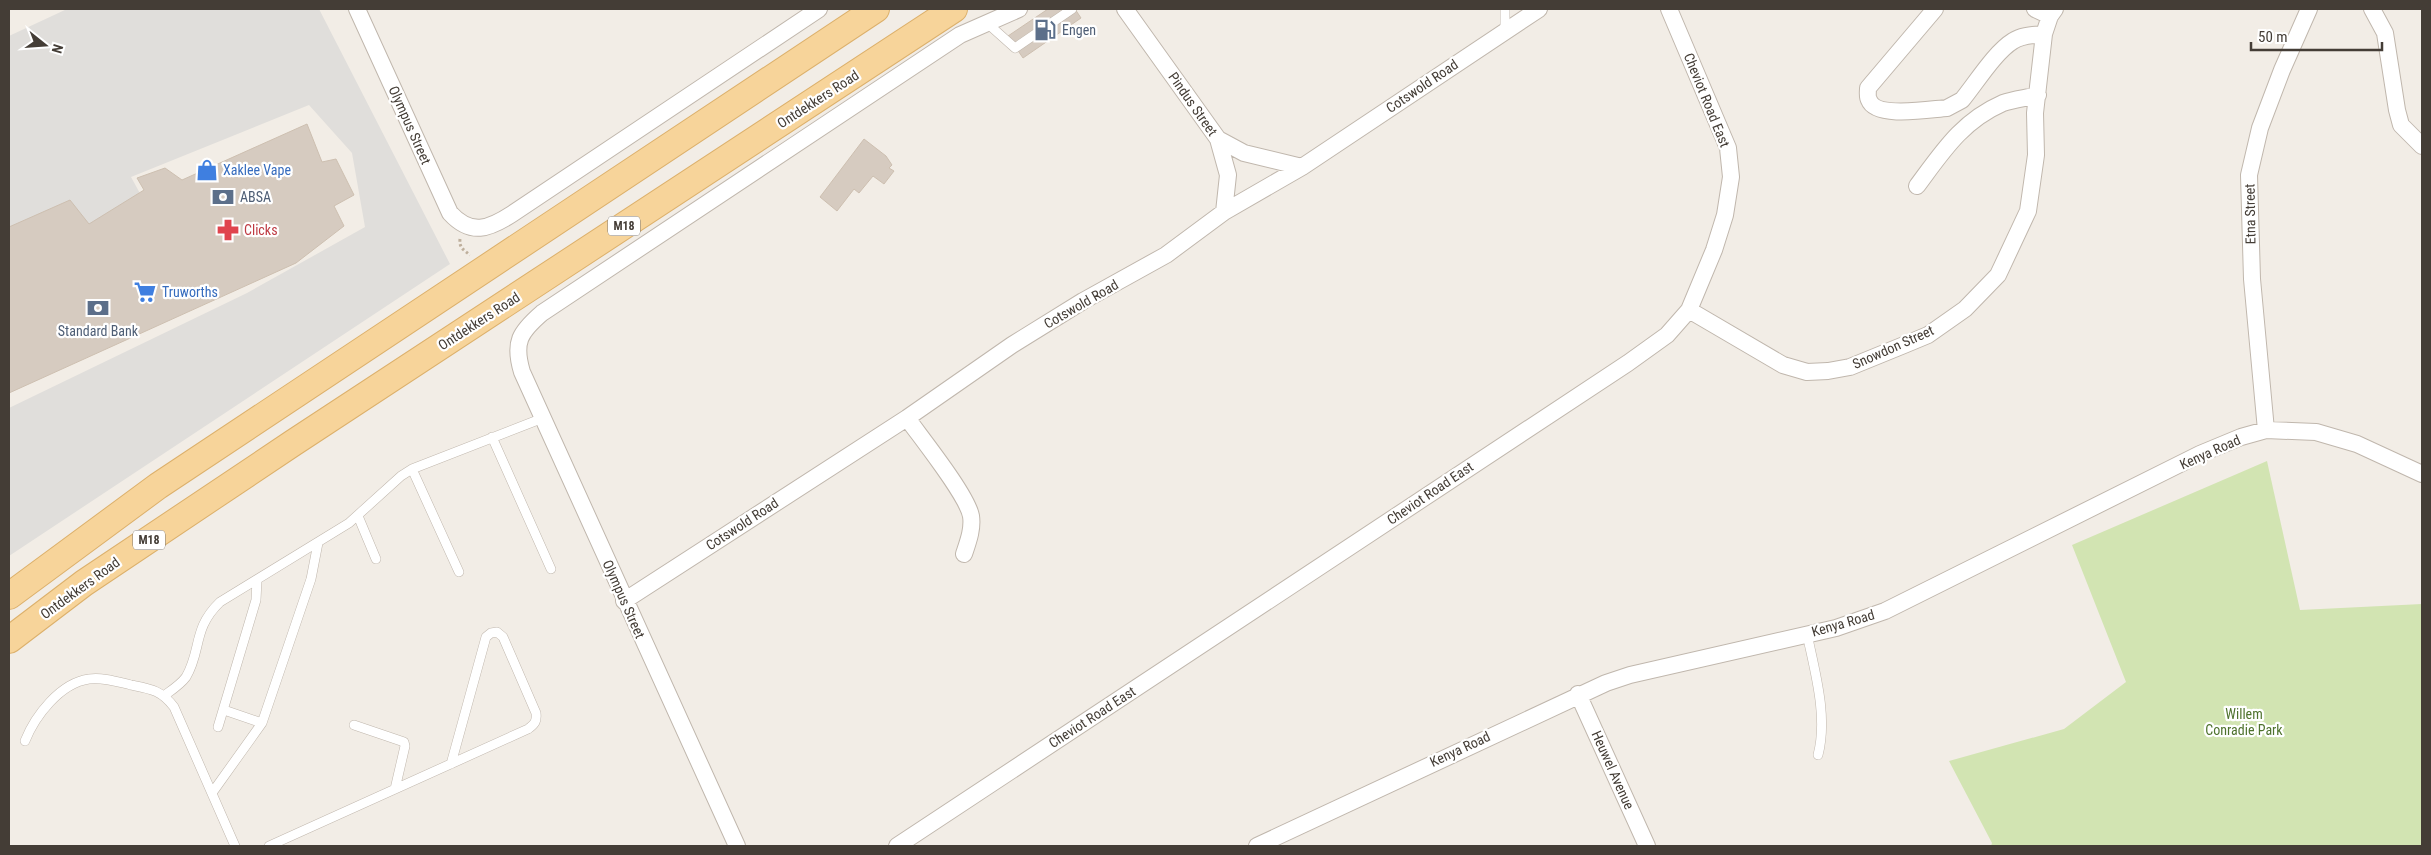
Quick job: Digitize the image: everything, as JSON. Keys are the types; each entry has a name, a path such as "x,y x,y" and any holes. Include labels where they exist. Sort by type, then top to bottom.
{"main road":[{"path":"9,596 158,486 876,9"},
{"name":"Ontdekkers Road","path":"9,640 84,583 292,443 954,9"}],"street":[{"name":"Olympus Street","path":"357,9 450,213 465,226 475,228 490,226 512,214 819,9"},
{"name":"Ontdekkers Road","path":"516,349 524,329 542,313 960,35 1019,9"},
{"name":"Pindus Street","path":"1125,9 1218,139 1228,175 1224,212"},
{"name":"Cotswold Road","path":"624,601 907,418 1012,345 1082,301 1166,255 1224,212 1302,167 1539,9"},
{"name":"Cheviot Road East","path":"897,846 1628,363 1667,335 1689,310 1714,250 1725,215 1731,177 1728,148 1669,9"},
{"path":"1936,9 1868,88 1868,99 1872,105 1888,112 1947,108 1962,100 2000,53 2013,41 2026,36 2044,34"},
{"name":"Etna Street","path":"2266,430 2252,279 2249,174 2264,120 2282,70 2309,9"},
{"path":"2372,9 2385,32 2397,110 2402,125 2422,146"},
{"name":"Snowdon Street","path":"1689,310 1783,365 1807,372 1828,372 1850,367 1928,335 1964,309 1998,275 2028,211 2036,155 2035,113 2046,11"},
{"path":"1917,186 1955,135 1972,120 2004,103 2038,95"},
{"path":"1218,139 1244,153 1302,167"},
{"name":"Olympus Street","path":"516,349 522,372 624,601 737,846"},
{"path":"907,418 962,496 971,515 972,529 964,554"},
{"name":"Kenya Road","path":"1257,846 1578,694 1630,675 1836,628 1885,611 2200,454 2241,437 2266,430 2316,432 2338,437 2422,474"},
{"name":"Heuwel Avenue","path":"1578,694 1647,846"}],"lane":[{"path":"987,23 1015,48 1072,9"},
{"path":"1505,9 1505,31"},
{"path":"165,695 185,677 202,626 209,613 220,602 358,516 412,469 543,418"},
{"path":"492,437 551,569"},
{"path":"412,469 459,572"},
{"path":"358,516 376,559"},
{"path":"212,793 262,723 311,579 318,542"},
{"path":"218,727 256,600 257,580"},
{"path":"269,846 451,764 528,729 537,719 536,713 503,637 497,632 491,633 486,637 451,764"},
{"path":"1807,634 1817,679 1821,744 1818,755"},
{"path":"25,741 32,724 51,701 73,685 89,679 106,679 153,689 165,695 174,707 235,846"},
{"path":"224,710 262,723"},
{"path":"354,725 404,742 405,746 395,789"}],"green space":[{"name":"Willem Conradie Park","path":"2267,461 2300,610 2422,604 2422,846 1991,846 1992,843 1949,761 2064,729 2126,682 2072,545"}],"shaded area":[{"path":"67,9 319,9 450,264 9,556 9,408 247,293 365,227 352,153 309,105 131,177 165,239 9,314 9,36"}],"building":[{"path":"1048,9 1075,9 1081,18 1023,58 1008,36"},
{"path":"307,124 322,162 336,159 354,195 334,206 344,226 296,263 9,393 9,227 70,200 89,224 144,190 137,178 165,168 182,180"},
{"path":"864,139 886,156 892,165 889,168 894,171 884,184 873,176 859,193 854,189 837,211 820,197"}],"place":[{"name":"Engen","path":"1045,30"},
{"name":"Xaklee Vape","path":"207,170"},
{"name":"ABSA","path":"223,197"},
{"name":"Clicks","path":"228,230"},
{"name":"Truworths","path":"145,292"},
{"name":"Standard Bank","path":"98,308"}]}
